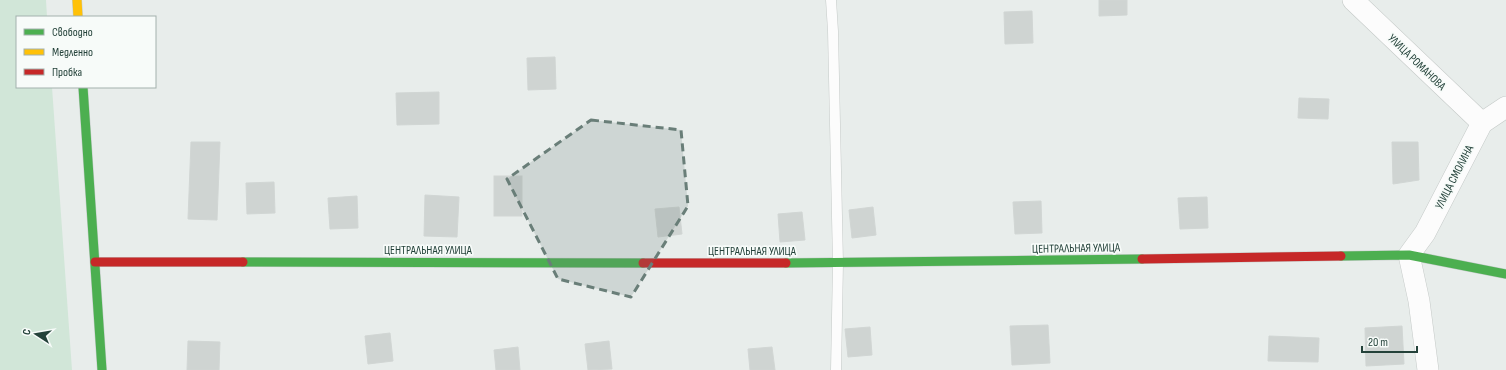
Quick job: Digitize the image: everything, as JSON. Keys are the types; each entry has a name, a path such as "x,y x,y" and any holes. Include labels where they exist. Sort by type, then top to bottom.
{"street":[{"path":"77,0 78,16"},
{"name":"УЛИЦА РОМАНОВА","path":"1353,0 1482,123"},
{"path":"83,88 102,370"},
{"name":"УЛИЦА СМОЛИНА","path":"1409,255 1425,234 1482,123 1506,107"},
{"path":"1409,255 1419,301 1428,370"},
{"name":"ЦЕНТРАЛЬНАЯ УЛИЦА","path":"95,262 838,263 1409,255 1506,274"}],"lane":[{"path":"830,0 833,31 838,263 836,370"}],"highlighted area":[{"path":"591,120 681,130 688,206 631,297 558,279 507,179"}],"green space":[{"path":"0,0 46,0 47,16 16,16 16,88 52,88 72,370 0,370"}],"building":[{"path":"1099,0 1127,0 1127,15 1099,16"},
{"path":"1032,11 1033,43 1005,44 1004,12"},
{"path":"555,57 556,89 528,90 527,58"},
{"path":"439,92 439,124 397,125 396,93"},
{"path":"1299,98 1329,99 1328,119 1298,118"},
{"path":"191,142 220,142 217,220 188,219"},
{"path":"1392,142 1418,142 1419,180 1393,184"},
{"path":"494,176 522,176 522,216 494,216"},
{"path":"274,182 275,213 247,214 246,183"},
{"path":"425,195 459,197 457,237 424,236"},
{"path":"357,196 358,228 330,229 328,198"},
{"path":"1207,197 1208,228 1180,229 1178,198"},
{"path":"1041,201 1042,233 1015,234 1013,202"},
{"path":"679,207 682,234 658,237 655,209"},
{"path":"873,207 876,235 852,238 849,210"},
{"path":"802,212 805,240 780,242 778,214"},
{"path":"1048,325 1050,363 1012,365 1010,326"},
{"path":"1402,326 1404,364 1366,366 1365,328"},
{"path":"870,327 872,355 848,357 845,329"},
{"path":"390,333 393,361 368,364 365,336"},
{"path":"1269,336 1319,338 1318,362 1268,361"},
{"path":"188,341 220,342 219,370 187,370"},
{"path":"609,341 612,369 588,370 585,344"},
{"path":"518,347 520,370 496,370 494,350"},
{"path":"772,347 775,370 750,370 748,349"}],"traffic: fast":[{"path":"83,88 102,370"},
{"path":"1341,256 1409,255 1506,274"},
{"path":"786,263 1142,259"},
{"path":"243,262 643,263"}],"traffic: slow":[{"path":"77,0 78,16"}],"traffic: jam":[{"path":"1142,259 1341,256"},
{"path":"95,262 243,262"},
{"path":"643,263 786,263"}]}
